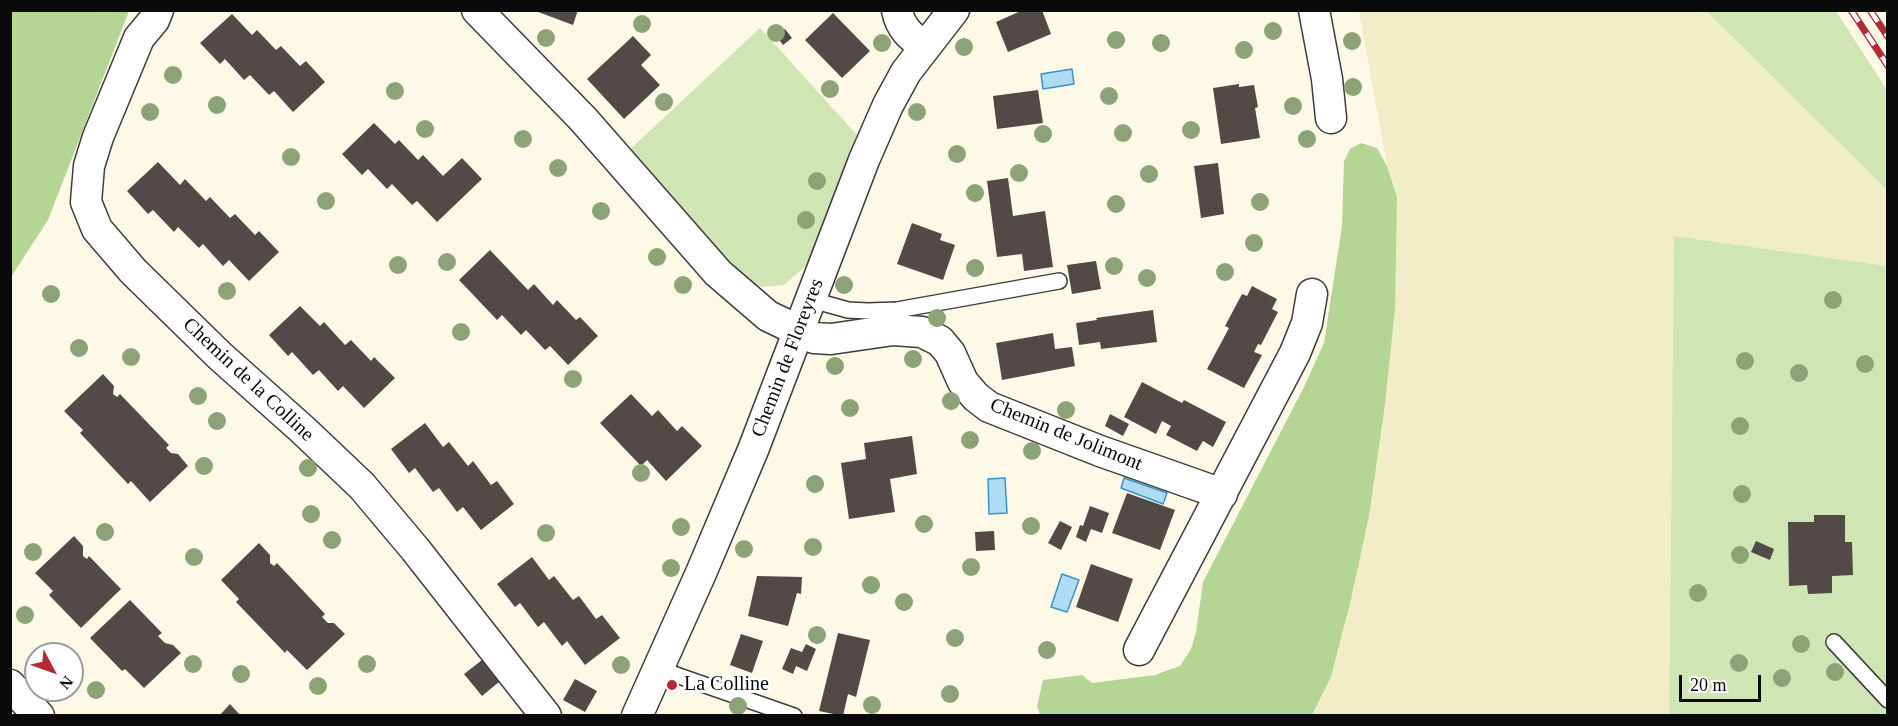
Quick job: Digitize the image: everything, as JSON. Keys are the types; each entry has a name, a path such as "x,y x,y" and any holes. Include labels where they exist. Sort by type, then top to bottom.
{"street":[{"name":"Chemin de la Colline","path":"158,10 154,20 140,38 98,137 89,166 86,202 97,229 133,271 220,356 362,486 416,549 546,716"},
{"path":"477,10 583,119 718,273 768,316 799,331"},
{"path":"897,10 899,22 907,33 925,47"},
{"name":"Chemin de Floreyres","path":"637,716 753,450 888,105 906,72 954,10"},
{"path":"1314,10 1327,79 1331,118"},
{"path":"1138,650 1303,336 1312,294"},
{"name":"Chemin de Jolimont","path":"799,331 814,338 831,339 893,330 922,332 940,340 950,354 963,382 976,397 989,407 1100,451 1222,494"},
{"path":"10,684 39,716"}],"lane":[{"path":"812,300 848,310 897,310 1059,281"},
{"path":"1834,642 1887,700"},
{"path":"659,669 794,716"}],"shaded area":[{"path":"1359,11 1706,11 1887,190 1887,266 1674,236 1669,715 1312,716 1331,677 1369,516 1397,197 1387,166"}],"green space":[{"path":"11,10 129,11 48,220 11,277"},
{"path":"1706,11 1836,11 1887,90 1887,190"},
{"path":"760,28 857,135 807,265 784,285 762,287 744,281 626,153"},
{"path":"1361,143 1377,148 1387,166 1397,197 1395,308 1385,404 1369,516 1331,677 1312,715 1040,715 1037,706 1043,680 1082,675 1092,683 1155,675 1180,666 1191,649 1196,632 1203,582 1304,387 1324,343 1342,226 1344,161 1350,149"},
{"path":"1674,236 1887,266 1887,715 1669,716"}],"water":[{"path":"1072,69 1074,84 1043,89 1041,74"},
{"path":"1005,478 1007,513 989,514 988,479"},
{"path":"1124,478 1167,493 1163,504 1121,488"},
{"path":"1062,574 1079,580 1067,612 1051,607"}],"building":[{"path":"533,10 578,10 573,25"},
{"path":"1023,10 1042,10 1051,34 1008,52 996,22"},
{"path":"833,13 870,51 842,78 805,40"},
{"path":"232,14 252,35 257,30 276,50 281,46 300,66 306,61 325,82 293,112 274,91 269,95 250,75 244,80 225,59 220,64 200,43"},
{"path":"785,29 792,38 783,45 776,36"},
{"path":"633,36 651,55 641,65 660,85 624,119 587,79"},
{"path":"1239,84 1239,87 1254,85 1260,138 1221,144 1213,88"},
{"path":"1038,90 1043,123 997,129 993,96"},
{"path":"374,123 395,144 399,140 418,160 423,155 443,176 462,158 482,179 437,222 417,201 412,205 392,184 387,189 368,169 362,175 342,154"},
{"path":"158,162 180,185 185,179 206,201 210,197 230,218 235,214 255,235 259,231 279,252 249,281 229,260 223,266 203,244 199,248 178,227 174,232 153,210 148,214 127,191"},
{"path":"1218,163 1224,214 1201,218 1194,166"},
{"path":"1008,178 1013,216 1045,211 1053,267 1024,271 1022,254 997,257 987,181"},
{"path":"912,223 942,234 940,240 955,245 943,280 897,264"},
{"path":"490,250 528,290 534,284 553,305 557,300 576,320 580,317 598,336 568,365 550,346 545,350 526,330 521,335 502,315 497,320 459,280"},
{"path":"1096,261 1101,289 1072,294 1067,265"},
{"path":"1252,286 1277,299 1272,309 1278,312 1261,345 1258,344 1254,352 1262,355 1244,388 1207,369 1229,328 1225,326 1242,294 1247,296"},
{"path":"300,306 320,326 324,322 345,345 351,340 371,361 374,357 395,378 364,408 343,386 338,391 319,370 313,375 292,352 288,356 269,335"},
{"path":"1153,310 1157,342 1101,349 1100,342 1079,345 1076,323"},
{"path":"1053,333 1055,349 1072,347 1075,366 1002,380 996,343"},
{"path":"103,374 114,386 113,394 117,397 120,394 169,445 166,448 171,453 178,454 188,466 150,502 131,481 128,484 80,433 83,430 64,411"},
{"path":"1142,382 1182,403 1184,400 1226,422 1213,447 1203,441 1197,451 1166,435 1171,426 1162,421 1156,434 1124,417"},
{"path":"631,394 652,416 658,410 677,431 682,426 702,446 666,481 647,460 641,466 600,423"},
{"path":"1110,414 1129,424 1123,436 1105,426"},
{"path":"425,423 443,447 449,442 468,466 473,461 491,485 497,481 514,504 481,530 463,507 457,512 439,488 433,492 415,468 409,473 391,449"},
{"path":"912,436 917,474 890,479 895,512 849,519 841,463 866,459 864,443"},
{"path":"1127,493 1175,510 1160,550 1112,533"},
{"path":"1090,506 1109,513 1102,533 1091,529 1086,542 1076,537 1080,525 1083,526"},
{"path":"1814,515 1845,515 1845,542 1852,542 1853,575 1832,576 1832,593 1808,594 1807,585 1789,586 1788,522 1814,522"},
{"path":"1060,521 1072,527 1061,550 1048,543"},
{"path":"994,531 995,550 976,551 975,532"},
{"path":"74,536 83,546 83,556 87,559 89,556 121,589 81,628 49,595 53,591 35,573"},
{"path":"1756,541 1774,549 1770,560 1751,552"},
{"path":"259,543 270,555 270,563 274,566 277,563 325,614 322,617 328,623 334,623 345,634 307,670 287,650 285,653 236,602 239,599 221,580"},
{"path":"532,557 549,580 554,576 573,600 579,596 596,619 602,615 620,638 585,665 567,641 562,646 544,622 538,627 520,603 515,607 497,584"},
{"path":"1091,564 1133,579 1118,622 1076,607"},
{"path":"757,576 802,577 801,594 797,593 788,626 748,616"},
{"path":"130,600 162,633 158,636 181,653 144,688 125,669 122,671 90,638"},
{"path":"838,633 870,640 856,697 848,694 843,716 819,711"},
{"path":"741,634 763,641 752,673 730,665"},
{"path":"806,644 816,649 807,671 796,666 793,674 782,669 791,648 802,652"},
{"path":"482,660 499,682 482,696 464,674"},
{"path":"575,679 597,691 585,712 563,700"},
{"path":"230,704 241,716 219,716"}],"railway":[{"path":"1851,10 1888,66"},
{"path":"1870,10 1888,37"}],"place":[{"name":"La Colline","path":"672,685"}]}
